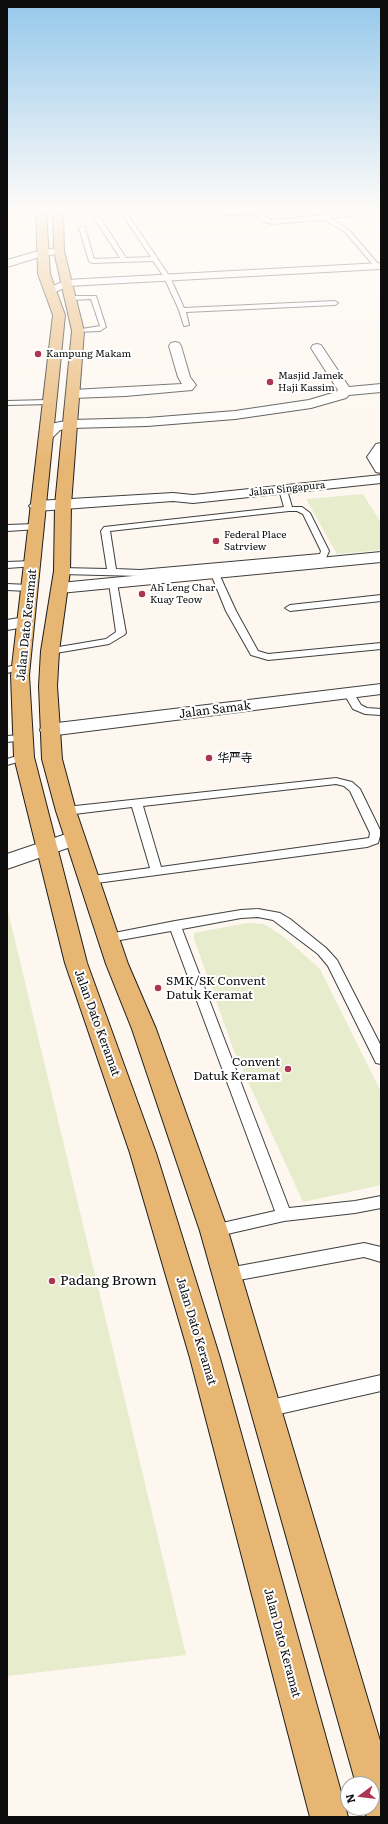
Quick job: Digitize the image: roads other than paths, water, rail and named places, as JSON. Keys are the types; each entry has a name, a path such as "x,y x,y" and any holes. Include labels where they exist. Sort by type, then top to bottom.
{"main road":[{"name":"Jalan Dato Keramat","path":"53,295 58,315 56,350 48,402 46,436 37,506 33,564 25,622 14,669 15,760 46,848 76,963 143,1153 205,1358 329,1817"},
{"name":"Jalan Dato Keramat","path":"70,295 78,331 63,511 61,580 50,650 48,686 49,730 52,759 66,811 89,880 149,1044 228,1275 381,1806"}],"street":[{"path":"73,394 187,387 189,385 184,377 175,346"},
{"path":"317,348 345,391"},
{"path":"46,436 55,427 71,424 148,422 235,415 311,404 341,395 345,391 381,388"},
{"path":"380,447 374,457 381,469"},
{"name":"Jalan Singapura","path":"37,506 63,511 177,504 193,499 381,479"},
{"path":"61,580 215,574 381,557"},
{"path":"7,625 25,622"},
{"name":"Jalan Samak","path":"49,730 381,689"},
{"path":"7,862 75,838"}],"lane":[{"path":"175,295 182,310 186,325"},
{"path":"71,298 94,297 103,326 100,329 78,331"},
{"path":"182,310 209,310 335,303"},
{"path":"7,403 48,402"},
{"path":"283,490 289,509"},
{"path":"50,650 109,640 121,633 112,577 105,531 107,529 299,509 306,512 325,551 322,556 112,577"},
{"path":"7,528 36,527"},
{"path":"7,565 33,564"},
{"path":"215,574 231,611 254,653 268,657 381,646"},
{"path":"7,587 29,588"},
{"path":"290,608 381,598"},
{"path":"349,694 357,707 365,712 381,712"},
{"path":"66,811 336,781 348,784 355,789 376,833 374,840 367,844 156,870 89,880"},
{"path":"137,804 156,870"},
{"path":"109,938 241,914 258,913 276,916 286,922 322,951 333,963 381,1059"},
{"path":"175,925 209,1019 284,1215"},
{"path":"214,1231 284,1215 355,1208 381,1202"},
{"path":"228,1275 364,1250 376,1252 381,1255"},
{"path":"266,1409 381,1383"}],"place":[{"name":"Kampung Makam","path":"38,354"},
{"name":"Masjid Jamek Haji Kassim","path":"270,382"},
{"name":"Federal Place Satrview","path":"216,541"},
{"name":"Ah Leng Char Kuay Teow","path":"142,594"},
{"name":"华严寺","path":"209,758"},
{"name":"SMK/SK Convent Datuk Keramat","path":"158,988"},
{"name":"Convent Datuk Keramat","path":"288,1069"},
{"name":"Padang Brown","path":"52,1281"}]}
